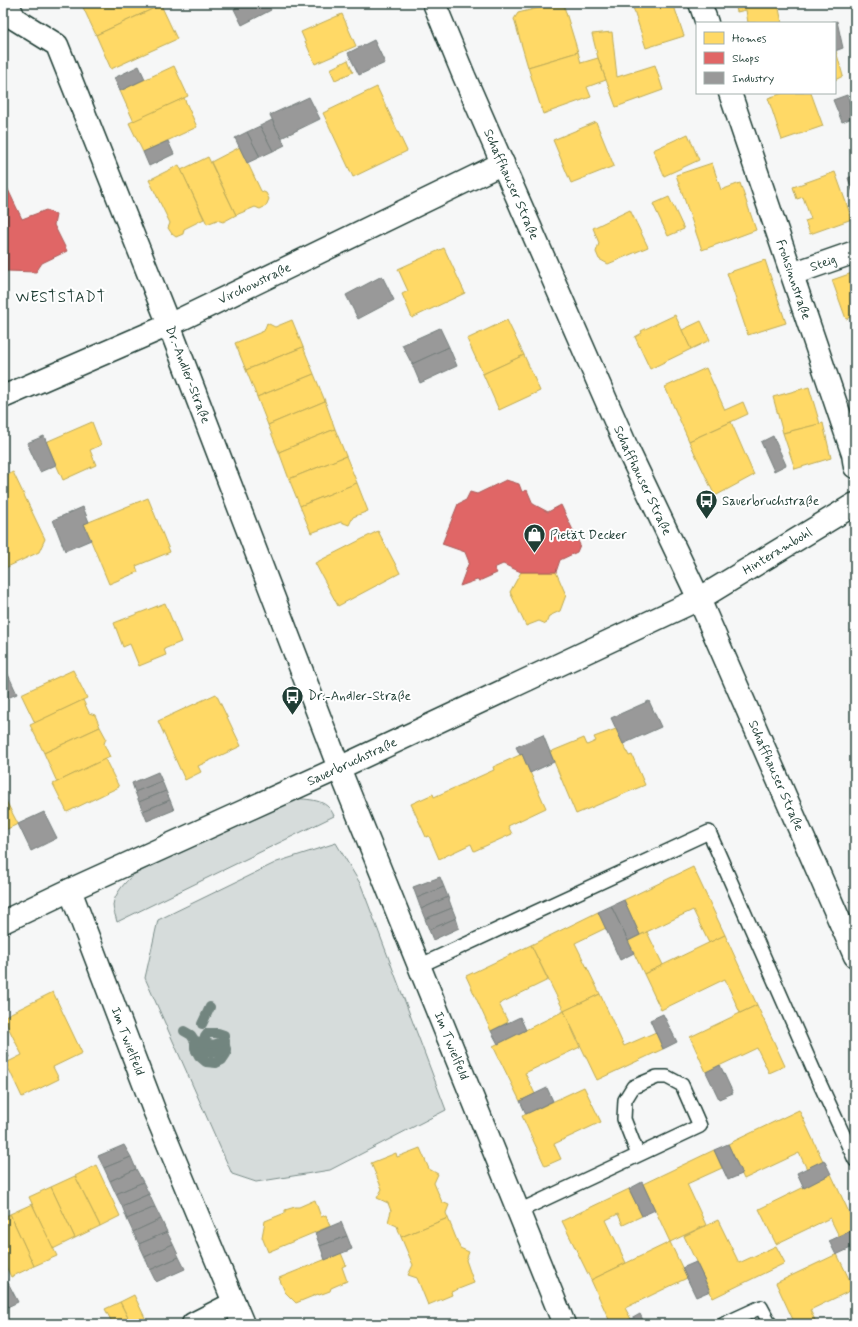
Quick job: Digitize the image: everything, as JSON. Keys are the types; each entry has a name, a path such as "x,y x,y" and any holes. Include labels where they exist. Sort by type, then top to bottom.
{"street":[{"name":"Schaffhauser Straße","path":"434,3 464,76 627,448 699,599 855,956"},
{"path":"700,3 707,22"},
{"name":"Dr.-Andler-Straße","path":"8,15 57,45 169,325 339,768"},
{"name":"Frohsinnstraße","path":"730,94 853,454 855,467"},
{"name":"Virchowstraße","path":"3,397 169,325 503,163"},
{"name":"Steig","path":"792,274 855,252"},
{"name":"Hinterambohl","path":"699,599 855,504"},
{"name":"Sauerbruchstraße","path":"3,922 339,768 699,599"},
{"name":"Im Twielfeld","path":"339,768 564,1324"},
{"name":"Im Twielfeld","path":"70,890 154,1110 243,1324"},
{"path":"193,1324 234,1303"}],"lane":[{"path":"419,966 709,832 814,1072 855,1160"},
{"path":"519,1211 700,1126 682,1085 666,1077 657,1077 633,1087 625,1100 624,1119 638,1155"},
{"path":"724,1324 761,1307 770,1324"}],"shaded area":[{"path":"292,798 322,803 331,810 334,816 117,922 113,907 115,897 133,875 281,801"},
{"path":"336,843 361,885 446,1110 330,1170 256,1182 232,1174 145,978 158,920 277,862"}],"building: Homes":[{"path":"81,3 160,3 161,5 96,35"},
{"path":"563,3 578,52 528,67 514,19 518,13"},
{"path":"621,3 673,3 684,36 646,48 632,4 622,7"},
{"path":"735,3 782,3 778,4 782,22 748,22 746,10 737,12"},
{"path":"161,5 177,39 111,69 96,35"},
{"path":"342,14 356,46 315,64 301,32"},
{"path":"612,32 617,77 655,65 663,90 616,107 598,58 592,34"},
{"path":"836,51 843,76 836,80"},
{"path":"578,52 581,63 598,58 606,80 587,87 591,97 543,114 528,67"},
{"path":"348,60 353,72 335,80 330,69"},
{"path":"174,66 188,96 134,122 120,91"},
{"path":"377,87 407,151 353,177 323,113"},
{"path":"780,94 811,94 823,126 782,140 768,98"},
{"path":"184,98 197,127 143,152 129,123"},
{"path":"596,122 614,166 571,183 553,140"},
{"path":"688,134 699,160 664,176 653,150"},
{"path":"240,147 261,191 266,193 269,199 266,206 260,209 255,207 236,215 211,162"},
{"path":"208,157 236,215 223,222 217,220 207,224 181,170"},
{"path":"712,163 721,190 740,183 756,230 702,250 676,175"},
{"path":"179,165 204,219 184,229 183,234 176,237 168,228 170,223 149,180"},
{"path":"835,172 852,219 810,234 805,221 811,219 803,197 797,199 793,187"},
{"path":"669,197 684,229 668,236 653,204"},
{"path":"630,210 648,247 608,264 599,259 596,252 599,243 593,228"},
{"path":"444,248 465,293 412,318 402,294 408,291 398,269"},
{"path":"765,260 786,323 748,335 727,273"},
{"path":"855,272 855,315 846,319 832,280"},
{"path":"675,315 691,349 650,369 635,337 642,333 641,331"},
{"path":"292,320 303,347 246,370 235,343 264,331 267,323 275,327"},
{"path":"507,320 524,355 483,374 467,339"},
{"path":"701,321 710,340 691,349 682,330"},
{"path":"303,347 314,374 257,397 246,370"},
{"path":"524,355 540,391 499,410 483,374"},
{"path":"706,368 725,410 743,402 748,414 689,441 665,387"},
{"path":"314,374 325,401 268,425 257,397"},
{"path":"809,387 820,424 783,433 773,397"},
{"path":"325,401 335,429 279,452 268,425"},
{"path":"92,422 101,445 90,450 96,465 63,480 46,442"},
{"path":"731,422 754,475 715,496 689,441"},
{"path":"823,423 831,458 795,469 783,433"},
{"path":"335,429 346,456 289,479 279,452"},
{"path":"346,456 357,483 300,506 289,479"},
{"path":"13,472 45,539 39,552 3,569 3,477"},
{"path":"357,483 368,511 353,517 349,525 341,522 311,533 300,506"},
{"path":"148,498 170,552 136,566 138,572 109,584 84,524"},
{"path":"378,531 400,573 338,606 315,563"},
{"path":"521,572 556,572 566,595 560,611 549,616 546,624 539,621 526,626 510,592"},
{"path":"165,603 181,642 164,649 166,655 139,666 130,644 123,647 114,623"},
{"path":"73,670 87,698 35,723 21,694"},
{"path":"216,694 241,746 198,766 201,772 185,780 158,721"},
{"path":"83,700 89,713 95,715 100,727 44,753 30,725"},
{"path":"100,727 106,738 104,744 110,757 57,782 44,753"},
{"path":"616,729 629,756 632,755 645,785 576,814 550,752 584,738 587,745 596,741 594,737"},
{"path":"522,754 546,808 508,826 512,834 474,851 471,844 439,859 429,836 426,837 411,804 433,794 434,797 494,770 493,767"},
{"path":"105,759 119,787 67,812 53,784"},
{"path":"3,795 18,824 3,831"},
{"path":"693,867 725,935 709,943 693,910 640,935 624,900"},
{"path":"598,912 606,928 575,943 600,994 564,1011 531,945"},
{"path":"647,932 663,965 644,974 628,941"},
{"path":"725,935 757,1005 740,1013 725,979 661,1010 644,974"},
{"path":"531,945 548,980 499,1004 508,1022 491,1031 466,976"},
{"path":"53,992 82,1053 53,1067 59,1079 22,1097 6,1063 22,1055 3,1017"},
{"path":"600,994 624,1046 656,1032 663,1049 597,1080 564,1011"},
{"path":"757,1005 785,1066 769,1073 757,1048 706,1072 690,1037"},
{"path":"564,1011 580,1047 525,1073 535,1094 520,1101 493,1046"},
{"path":"584,1087 601,1122 554,1144 561,1159 545,1166 522,1116"},
{"path":"799,1110 823,1161 807,1169 799,1153 744,1179 728,1144"},
{"path":"420,1148 429,1169 438,1174 434,1183 442,1202 449,1205 446,1213 448,1218 401,1237 397,1226 388,1222 391,1211 388,1203 377,1198 382,1189 371,1163 396,1153 397,1157"},
{"path":"714,1150 722,1168 687,1184 706,1225 670,1242 643,1184"},
{"path":"96,1165 120,1216 100,1226 75,1176"},
{"path":"831,1174 855,1225 855,1229 839,1236 830,1218 776,1244 759,1209"},
{"path":"75,1176 100,1226 75,1238 51,1187"},
{"path":"51,1187 75,1238 53,1249 29,1197"},
{"path":"629,1189 642,1216 623,1225 618,1214 606,1220 626,1263 591,1280 562,1221"},
{"path":"315,1200 321,1217 326,1215 330,1226 268,1252 262,1237 265,1221 285,1213 285,1210 299,1207"},
{"path":"32,1204 57,1256 34,1266 10,1214"},
{"path":"10,1214 34,1266 11,1277 3,1260 3,1217"},
{"path":"448,1218 460,1248 469,1252 466,1260 474,1283 451,1292 452,1295 428,1305 417,1278 408,1275 413,1265 401,1237"},
{"path":"718,1220 739,1263 776,1246 785,1263 713,1298 684,1236"},
{"path":"670,1242 687,1278 625,1308 631,1319 620,1324 611,1324 591,1280"},
{"path":"341,1253 346,1265 342,1267 347,1281 331,1288 330,1291 296,1303 285,1292 279,1278"},
{"path":"837,1254 854,1289 810,1310 817,1324 795,1324 776,1283"},
{"path":"134,1295 148,1324 131,1324 120,1302"},
{"path":"120,1302 131,1324 113,1324 105,1309"},
{"path":"360,1321 362,1324 352,1324"}],"building: Shops":[{"path":"3,179 22,219 46,210 56,215 54,225 67,251 42,263 36,272 7,271 3,277"},
{"path":"506,480 519,484 522,492 527,490 533,504 548,512 561,505 580,545 577,552 560,560 556,572 521,572 503,564 494,568 497,573 479,581 477,580 460,586 469,562 465,552 442,544 458,504 466,500 470,492 477,494"}],"building: Industry":[{"path":"246,3 267,3 271,10 242,25 234,9"},
{"path":"837,21 843,48 836,51 836,22 833,22"},
{"path":"374,40 385,63 359,75 348,53"},
{"path":"139,66 145,79 120,91 114,78"},
{"path":"847,95 855,117 842,122 833,100"},
{"path":"309,97 320,119 281,138 270,115"},
{"path":"272,120 285,145 273,151 260,126"},
{"path":"260,126 273,151 260,157 247,132"},
{"path":"247,132 260,157 247,163 235,138"},
{"path":"168,141 174,154 149,166 143,152"},
{"path":"855,175 855,199 848,178"},
{"path":"382,276 394,300 358,319 346,295"},
{"path":"440,328 449,347 412,364 402,345"},
{"path":"449,347 457,366 420,383 412,364"},
{"path":"44,436 56,465 40,472 27,443"},
{"path":"773,436 786,465 774,471 761,442"},
{"path":"83,507 89,522 84,524 91,540 65,551 53,520"},
{"path":"6,670 17,694 5,699 3,696 3,671"},
{"path":"649,701 661,727 623,744 611,718"},
{"path":"543,735 554,762 530,773 522,754 520,755 516,747"},
{"path":"158,772 162,781 135,792 132,783"},
{"path":"162,781 166,791 139,802 135,792"},
{"path":"166,791 170,800 143,811 139,802"},
{"path":"170,800 174,810 147,821 143,811"},
{"path":"44,812 57,838 31,851 18,824"},
{"path":"440,877 444,887 417,898 413,887"},
{"path":"444,887 448,897 421,909 417,898"},
{"path":"448,897 452,908 425,919 421,909"},
{"path":"624,900 640,935 628,941 611,906"},
{"path":"611,906 634,953 620,960 598,912"},
{"path":"452,908 456,918 429,930 425,919"},
{"path":"456,918 459,928 433,940 429,930"},
{"path":"663,1014 677,1042 663,1049 650,1020"},
{"path":"520,1017 526,1030 498,1044 491,1031"},
{"path":"3,1045 9,1057 3,1060"},
{"path":"720,1065 733,1093 719,1099 706,1072"},
{"path":"547,1088 553,1101 526,1114 520,1101"},
{"path":"728,1144 742,1174 728,1180 714,1150"},
{"path":"124,1145 131,1157 104,1168 98,1156"},
{"path":"131,1157 136,1169 110,1181 104,1168"},
{"path":"824,1160 831,1174 804,1188 797,1173"},
{"path":"136,1169 143,1182 116,1194 110,1181"},
{"path":"143,1182 149,1194 122,1206 116,1194"},
{"path":"642,1182 655,1210 642,1216 629,1189"},
{"path":"149,1194 155,1207 127,1219 122,1206"},
{"path":"155,1207 161,1219 133,1232 127,1219"},
{"path":"161,1219 167,1232 139,1244 133,1232"},
{"path":"341,1222 347,1236 320,1246 315,1233"},
{"path":"855,1229 855,1246 836,1255 829,1241"},
{"path":"167,1232 173,1244 145,1257 139,1244"},
{"path":"347,1236 352,1249 325,1260 320,1246"},
{"path":"173,1244 179,1257 150,1270 145,1257"},
{"path":"179,1257 185,1269 156,1282 150,1270"},
{"path":"696,1262 710,1291 696,1297 682,1268"},
{"path":"4,1275 18,1302 3,1309 3,1276"},
{"path":"640,1314 645,1324 620,1324 631,1319"}],"waterway":[{"path":"202,1024 210,1007"},
{"path":"184,1031 191,1035 195,1041 195,1048 199,1056 206,1062 216,1063 222,1060 226,1054 224,1035 218,1033 208,1033 203,1042 195,1041"},
{"path":"203,1042 213,1045 225,1041"},
{"path":"196,1051 218,1053 226,1049"}],"place":[{"name":"Sauerbruchstraße","path":"707,520"},
{"name":"Pietät Decker","path":"535,554"},
{"name":"Dr.-Andler-Straße","path":"293,716"}],"district":[{"name":"WESTSTADT","path":"61,298"}]}
